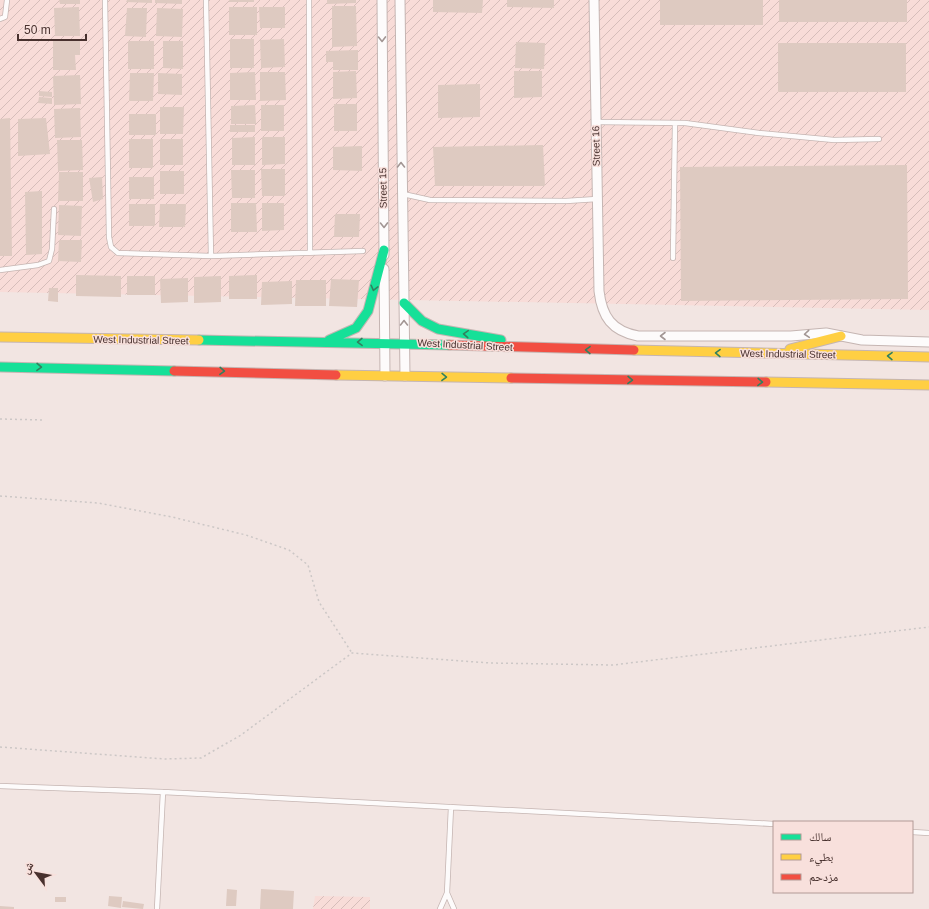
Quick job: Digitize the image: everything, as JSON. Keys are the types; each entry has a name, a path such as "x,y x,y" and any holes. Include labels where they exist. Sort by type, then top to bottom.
{"main road":[{"path":"323,343 356,328 368,311 384,250"},
{"path":"404,303 422,321 438,329 493,338 531,348"},
{"path":"773,354 841,336"},
{"name":"West Industrial Street","path":"0,337 323,343 384,342 531,348 929,357"},
{"path":"0,367 385,376 929,385"}],"street":[{"name":"Street 15","path":"382,0 385,376"},
{"name":"Street 15","path":"400,0 401,193 405,376"},
{"name":"Street 16","path":"594,0 599,291"},
{"name":"West Industrial Street","path":"599,291 601,306 605,315 618,329 633,335 791,336 826,333 862,340 929,342"}],"lane":[{"path":"0,19 5,17 7,0"},
{"path":"105,0 109,237 111,247 118,254 211,256 310,251 363,251"},
{"path":"206,0 211,256"},
{"path":"309,0 310,251"},
{"path":"596,122 675,123 834,140 879,139"},
{"path":"673,258 675,123"},
{"path":"401,193 430,200 566,201 597,199"},
{"path":"0,270 38,265 49,261 52,249 54,209"},
{"path":"0,786 163,792 773,824"},
{"path":"157,909 163,792"},
{"path":"440,909 447,893 451,807"},
{"path":"913,832 929,833"},
{"path":"447,893 454,909"}],"path":[{"path":"0,419 44,420"},
{"path":"0,496 98,503 165,516 246,535 289,550 308,565 319,602 352,653"},
{"path":"0,747 165,759 201,758 241,735 352,653 490,663 613,665 929,627"}],"shaded area":[{"path":"0,0 929,0 929,310 0,292"},
{"path":"315,896 370,897 370,909 313,909"}],"building":[{"path":"59,0 80,0 80,4 60,4"},
{"path":"127,0 152,0 152,3 126,2"},
{"path":"155,0 182,0 182,4 155,3"},
{"path":"229,0 254,0 254,2 229,2"},
{"path":"327,0 356,0 356,3 327,4"},
{"path":"433,0 483,0 482,13 433,12"},
{"path":"507,0 554,0 554,8 507,7"},
{"path":"660,0 763,0 763,25 660,25"},
{"path":"779,0 907,0 907,22 779,22"},
{"path":"332,6 356,6 357,46 332,47"},
{"path":"79,7 80,36 55,36 54,8"},
{"path":"229,7 257,7 257,35 229,35"},
{"path":"259,7 285,7 285,28 260,28"},
{"path":"127,8 147,8 146,37 125,36"},
{"path":"157,8 183,9 182,37 156,36"},
{"path":"53,39 80,39 80,55 75,55 76,70 53,70"},
{"path":"230,39 254,39 254,68 230,68"},
{"path":"284,39 285,67 261,68 260,40"},
{"path":"128,41 154,41 154,69 128,69"},
{"path":"163,41 183,41 183,69 163,68"},
{"path":"516,42 545,43 544,69 515,68"},
{"path":"778,43 906,43 906,92 778,92"},
{"path":"358,50 358,70 333,70 333,62 326,62 326,51"},
{"path":"356,71 357,98 333,99 333,72"},
{"path":"514,71 542,71 542,97 514,98"},
{"path":"255,72 256,100 230,100 230,73"},
{"path":"260,72 285,72 286,100 260,101"},
{"path":"130,73 154,73 153,101 129,101"},
{"path":"158,73 182,74 182,95 158,94"},
{"path":"80,75 81,104 54,105 53,76"},
{"path":"480,84 480,117 438,118 438,85"},
{"path":"39,91 52,92 52,97 39,96"},
{"path":"39,97 52,98 52,104 38,103"},
{"path":"334,104 357,104 357,131 334,131"},
{"path":"255,105 256,124 231,124 231,106"},
{"path":"261,105 284,105 284,131 261,131"},
{"path":"160,107 184,107 183,134 160,134"},
{"path":"80,108 81,137 55,138 54,109"},
{"path":"129,114 156,114 156,135 129,135"},
{"path":"10,118 12,256 0,256 0,119"},
{"path":"46,118 50,154 18,156 18,119"},
{"path":"230,125 255,125 255,132 230,132"},
{"path":"255,137 255,165 232,165 232,138"},
{"path":"262,137 285,137 285,164 262,165"},
{"path":"129,139 153,139 153,168 129,168"},
{"path":"160,139 183,139 183,165 160,165"},
{"path":"57,140 82,140 83,170 58,171"},
{"path":"543,145 545,186 435,186 433,147"},
{"path":"362,146 362,171 333,170 333,147"},
{"path":"907,165 908,299 681,301 680,167"},
{"path":"261,169 285,169 285,196 262,196"},
{"path":"231,170 255,170 255,198 232,198"},
{"path":"160,171 184,171 184,194 160,194"},
{"path":"59,172 83,172 83,201 58,201"},
{"path":"102,177 103,199 93,202 89,178"},
{"path":"129,177 154,177 154,199 129,199"},
{"path":"42,191 42,254 26,255 25,192"},
{"path":"231,203 256,203 257,232 231,232"},
{"path":"262,203 284,203 284,230 262,231"},
{"path":"129,204 155,204 155,226 129,226"},
{"path":"160,204 186,204 185,227 159,227"},
{"path":"59,205 82,206 81,236 58,235"},
{"path":"335,214 360,214 359,237 334,237"},
{"path":"59,240 82,240 81,262 58,261"},
{"path":"76,275 121,276 121,297 76,296"},
{"path":"257,275 257,299 229,299 229,276"},
{"path":"127,276 155,276 155,295 127,295"},
{"path":"221,276 221,302 194,303 194,277"},
{"path":"188,278 188,302 161,303 160,279"},
{"path":"331,279 359,280 357,307 329,306"},
{"path":"296,280 326,280 326,306 295,306"},
{"path":"292,281 292,304 261,305 262,282"},
{"path":"49,288 58,288 58,302 48,301"},
{"path":"227,889 237,890 236,906 226,906"},
{"path":"261,889 294,891 293,909 260,909"},
{"path":"109,896 122,897 121,908 108,906"},
{"path":"55,897 66,897 66,902 55,902"},
{"path":"123,901 144,904 143,909 122,907"},
{"path":"0,906 14,907 14,909 0,909"}],"traffic: fast":[{"path":"329,340 356,328 368,311 384,250"},
{"path":"404,303 422,321 438,329 501,340"},
{"path":"199,340 449,345"},
{"path":"0,367 174,371"}],"traffic: slow":[{"path":"790,349 841,336"},
{"path":"0,337 199,340"},
{"path":"634,350 929,357"},
{"path":"336,375 511,378"},
{"path":"766,382 929,385"}],"traffic: jam":[{"path":"449,345 634,350"},
{"path":"174,371 336,375"},
{"path":"511,378 766,382"}]}
